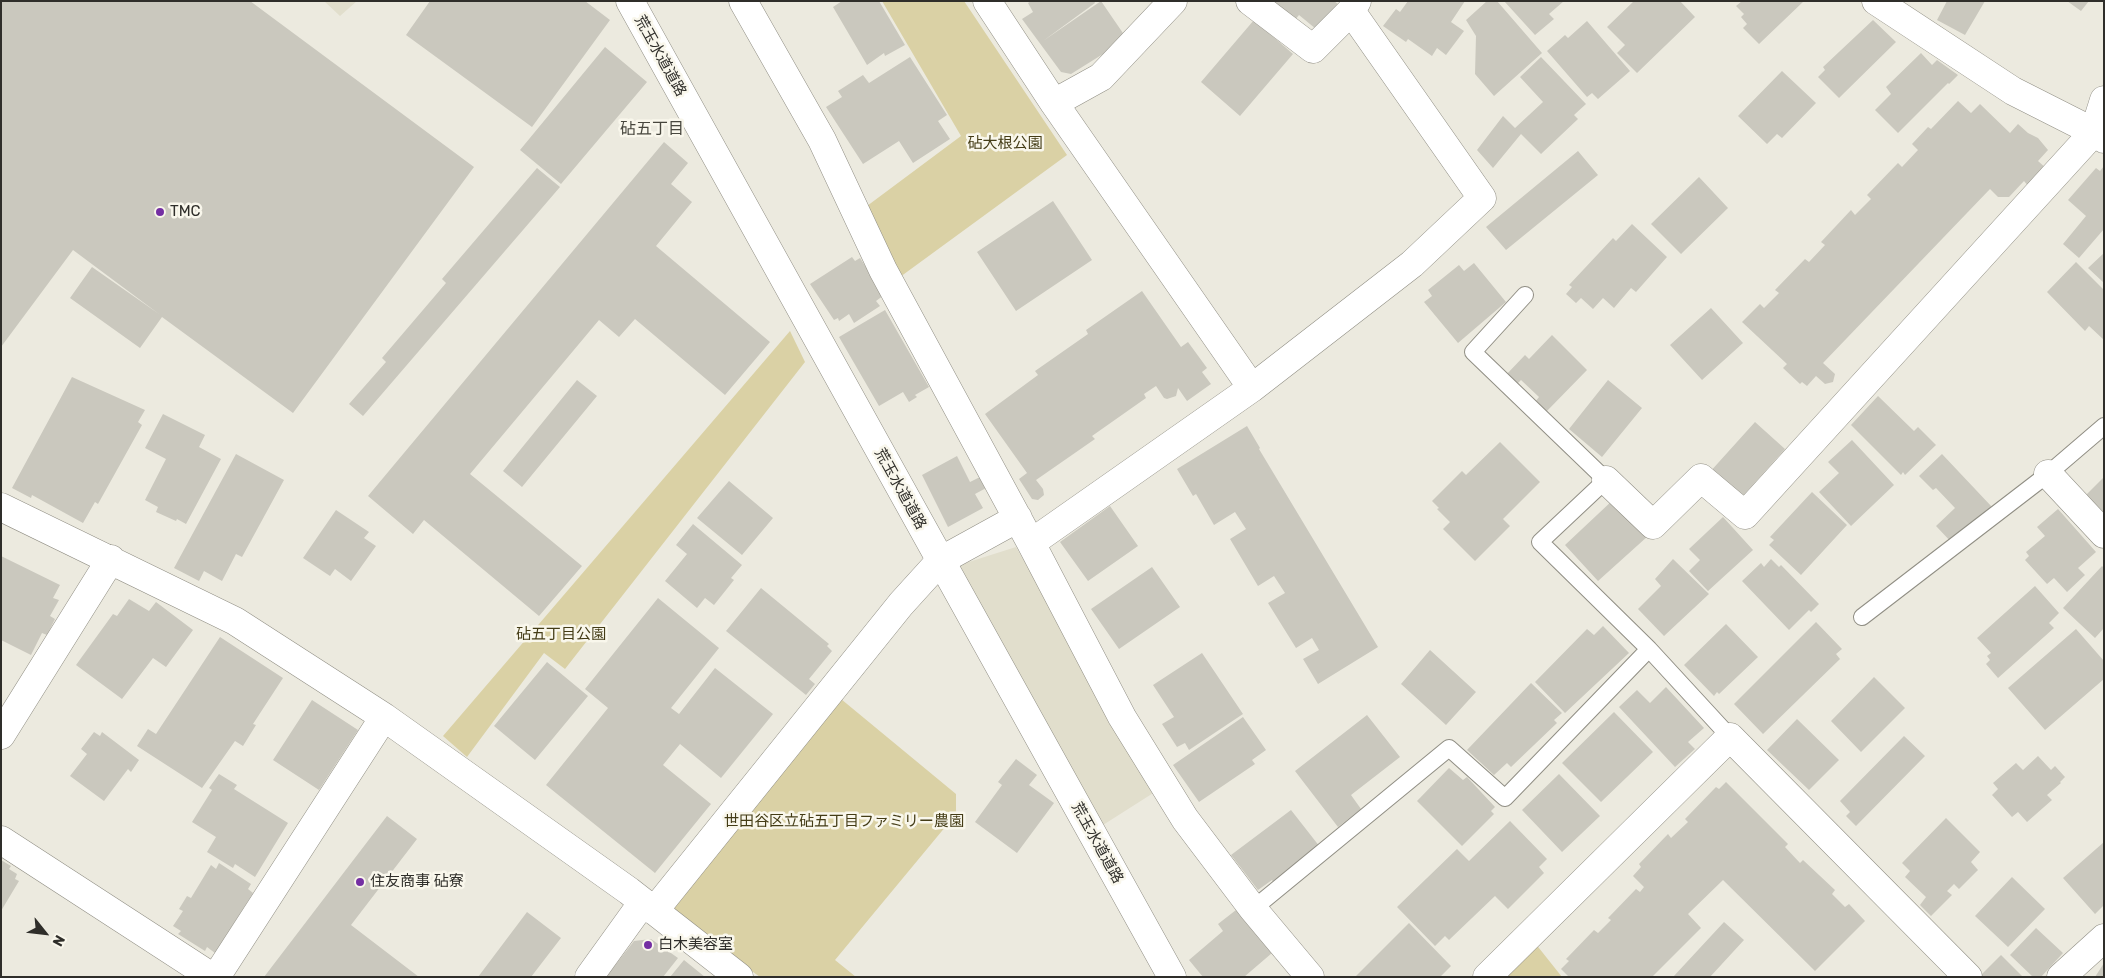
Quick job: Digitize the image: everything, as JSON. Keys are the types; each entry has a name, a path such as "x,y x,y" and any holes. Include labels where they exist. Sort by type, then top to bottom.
{"street":[{"name":"荒玉水道道路","path":"630,1 1172,977"},
{"path":"743,1 822,140 884,270 1018,518 1122,717 1185,819 1253,909 1310,977"},
{"path":"987,1 1054,103 1252,388"},
{"path":"1054,103 1102,78 1173,1"},
{"path":"1031,543 1252,388 1412,264 1482,198 1354,6 1313,49 1250,1"},
{"path":"1876,1 2013,91 2099,135"},
{"path":"1606,480 1653,526 1701,478 1745,515 2099,135 2104,100"},
{"path":"2048,474 2104,534"},
{"path":"1,507 235,621 384,717 649,907 739,977"},
{"path":"589,977 900,604 940,561 1018,518"},
{"path":"1,735 110,559"},
{"path":"1,840 214,977 384,717"},
{"path":"1487,977 1730,737 1968,977"},
{"path":"2062,977 2103,940"}],"lane":[{"path":"1525,295 1473,352 1606,480 1540,542 1649,649 1730,737"},
{"path":"1862,617 2048,474 2104,426"},
{"path":"1253,909 1449,748 1505,798 1649,649"}],"shaded area":[{"path":"324,1 357,1 340,16"},
{"path":"1016,547 1158,790 1103,825 953,567"}],"green space":[{"name":"砧大根公園","path":"882,1 964,1 1067,155 900,277 867,206 961,136"},
{"name":"砧五丁目公園","path":"790,331 805,362 565,669 544,653 467,757 443,736"},
{"name":"世田谷区立砧五丁目ファミリー農園","path":"841,699 956,794 956,814 835,960 856,977 760,977 674,914 674,901"},
{"path":"1535,943 1562,977 1501,977"}],"building":[{"path":"1,1 250,1 474,167 293,413 162,317 140,348 70,298 92,267 159,314 73,250 1,347"},
{"path":"430,1 585,1 610,20 532,127 406,35"},
{"path":"842,1 879,1 905,45 885,56 884,53 867,65 833,7"},
{"path":"1031,1 1094,1 1095,3 1043,41 1101,1 1127,39 1071,74 1061,72 1022,19 1033,12 1028,3"},
{"path":"1273,1 1334,1 1338,4 1316,29 1299,15 1295,20"},
{"path":"1408,1 1465,1 1451,22 1464,31 1446,55 1437,48 1432,56 1408,39 1406,42 1383,26 1396,9 1400,12"},
{"path":"1487,1 1497,1 1542,53 1494,96 1475,74 1476,36 1466,20"},
{"path":"1504,1 1564,1 1549,14 1554,19 1535,35"},
{"path":"1634,1 1680,1 1695,17 1637,73 1617,53 1625,45 1607,27"},
{"path":"1742,1 1804,1 1759,44 1743,28 1747,24 1741,17 1744,14 1736,6"},
{"path":"1947,1 1985,1 1965,35 1937,20"},
{"path":"2067,1 2089,1 2081,11"},
{"path":"1254,20 1293,54 1240,116 1201,82"},
{"path":"1873,20 1896,42 1839,98 1818,77 1825,70 1823,67"},
{"path":"1587,21 1630,71 1598,99 1592,93 1587,97 1547,51 1565,35 1568,38"},
{"path":"605,47 647,82 561,184 520,150"},
{"path":"1921,53 1932,65 1937,60 1958,75 1898,133 1875,110 1891,94 1886,87"},
{"path":"910,57 947,115 938,121 950,139 913,163 899,141 863,164 826,107 842,97 838,91 863,75 869,83"},
{"path":"1541,57 1586,104 1574,115 1578,119 1541,154 1521,134 1493,168 1477,150 1503,116 1515,128 1543,102 1520,77"},
{"path":"1782,71 1816,103 1782,138 1777,134 1767,144 1738,116"},
{"path":"1958,101 1971,113 1980,104 2010,133 2018,124 2028,133 2038,138 2048,150 2038,161 2047,169 2029,187 2024,181 2009,197 1998,197 1990,189 1823,363 1835,374 1833,382 1825,384 1816,376 1807,386 1802,382 1800,384 1783,368 1787,364 1742,322 1760,304 1764,308 1779,293 1775,290 1805,259 1809,262 1825,245 1821,242 1851,210 1855,215 1871,199 1867,195 1898,163 1902,167 1918,150 1912,144 1928,127 1931,129"},
{"path":"664,142 688,163 671,184 692,202 656,246 770,342 725,395 635,319 619,337 599,320 470,474 582,566 539,616 424,520 413,534 368,496"},
{"path":"1578,151 1598,175 1506,250 1486,227"},
{"path":"2104,166 2104,229 2079,258 2063,244 2086,216 2068,200 2096,168 2100,171"},
{"path":"537,168 560,187 363,416 349,404 386,362 382,358 446,283 442,279"},
{"path":"1699,177 1728,208 1681,254 1651,224"},
{"path":"1053,201 1092,260 1016,311 977,252"},
{"path":"1632,224 1667,257 1636,292 1631,288 1614,308 1603,298 1593,309 1581,298 1576,303 1566,294 1572,287 1569,285 1613,238 1616,241"},
{"path":"2104,253 2104,283 2088,268"},
{"path":"852,257 855,261 860,258 884,295 876,301 880,306 854,323 849,314 839,321 838,318 834,320 810,284"},
{"path":"2076,262 2104,290 2104,340 2089,326 2085,331 2047,292"},
{"path":"1474,263 1506,302 1458,343 1424,302 1432,296 1428,290 1459,265 1464,271"},
{"path":"1142,291 1181,347 1188,342 1207,368 1202,372 1211,384 1187,401 1178,388 1176,396 1167,399 1164,398 1156,386 1144,394 1146,398 1092,436 1095,439 1036,480 1043,489 1044,495 1038,500 1032,499 1019,479 1027,473 985,414 1038,375 1035,371 1088,334 1086,330"},
{"path":"1711,308 1743,343 1702,380 1670,345"},
{"path":"885,310 929,387 915,395 917,397 909,402 903,392 879,406 839,337"},
{"path":"1552,335 1587,370 1546,412 1535,402 1539,397 1521,380 1515,386 1505,376 1525,355 1529,359"},
{"path":"72,377 145,410 138,422 142,425 98,504 95,502 83,523 32,495 31,498 12,488"},
{"path":"577,380 597,396 522,487 503,471"},
{"path":"1608,380 1642,408 1602,457 1569,429"},
{"path":"1878,396 1914,431 1918,427 1936,445 1905,475 1903,472 1901,475 1851,425"},
{"path":"163,414 205,435 199,447 221,459 186,524 156,512 158,507 145,500 166,459 145,448"},
{"path":"1755,422 1785,449 1740,499 1709,473"},
{"path":"1247,426 1378,647 1318,684 1303,659 1319,650 1312,638 1296,648 1268,603 1285,593 1274,576 1258,586 1230,539 1246,529 1235,512 1214,525 1196,494 1193,496 1177,469"},
{"path":"1852,440 1894,485 1851,526 1819,492 1839,473 1828,462"},
{"path":"1500,442 1540,482 1503,519 1510,526 1475,561 1443,529 1450,522 1432,501 1462,471 1466,475"},
{"path":"236,454 284,480 242,557 236,554 222,581 204,571 199,581 174,568"},
{"path":"1942,454 1992,507 1953,544 1936,526 1955,508 1936,488 1933,490 1919,476"},
{"path":"957,456 970,482 982,476 988,487 975,494 983,508 948,527 922,475"},
{"path":"2104,477 2104,513 2086,495"},
{"path":"729,481 773,518 742,555 697,518"},
{"path":"1812,492 1847,525 1801,575 1769,545 1774,540 1770,537"},
{"path":"1614,499 1648,536 1598,581 1565,545"},
{"path":"1110,506 1138,546 1088,581 1060,542"},
{"path":"2058,509 2096,552 2078,568 2085,575 2067,592 2054,578 2047,584 2025,560 2029,556 2026,552 2045,536 2037,527"},
{"path":"336,510 369,532 364,538 376,546 351,581 335,569 330,576 303,558"},
{"path":"1723,517 1753,550 1708,591 1689,571 1700,560 1689,549"},
{"path":"693,524 742,565 731,578 734,580 714,605 705,598 697,608 665,581 687,554 676,545"},
{"path":"1,556 60,585 53,598 59,600 50,616 55,619 47,635 42,633 31,655 1,640"},
{"path":"1673,559 1709,594 1664,636 1638,609 1661,586 1655,579"},
{"path":"1771,559 1779,567 1781,565 1819,604 1811,612 1809,610 1789,630 1742,581 1761,563 1764,567"},
{"path":"2102,566 2104,568 2104,628 2095,638 2063,608"},
{"path":"1152,567 1180,607 1119,649 1091,609"},
{"path":"2035,586 2059,613 2049,623 2054,628 1998,678 1986,664 1990,660 1987,656 1991,653 1977,638"},
{"path":"761,588 829,644 827,646 832,651 809,679 815,684 806,695 726,631"},
{"path":"658,598 719,648 671,708 679,714 715,668 773,714 721,778 680,744 663,765 711,804 655,873 546,785 608,708 585,689"},
{"path":"129,599 149,611 156,602 193,630 166,667 153,658 122,699 76,665 113,614 117,616"},
{"path":"1816,622 1842,649 1836,654 1840,659 1763,734 1734,704"},
{"path":"1726,624 1758,657 1719,694 1717,692 1714,696 1684,665"},
{"path":"1603,626 1629,653 1565,713 1535,682 1587,629 1594,635"},
{"path":"2076,629 2104,661 2104,679 2045,730 2008,688"},
{"path":"220,637 283,678 253,724 256,725 243,746 235,741 202,788 137,746 148,729 156,734"},
{"path":"1430,650 1476,692 1446,725 1401,684"},
{"path":"1202,653 1243,714 1189,750 1185,743 1177,747 1162,724 1174,717 1153,685"},
{"path":"547,662 588,696 535,760 494,726"},
{"path":"1874,677 1905,708 1861,752 1831,721"},
{"path":"1531,683 1562,713 1554,720 1557,723 1511,767 1507,763 1494,775 1467,750"},
{"path":"1666,687 1704,728 1688,742 1695,749 1675,767 1619,707 1637,690 1650,703"},
{"path":"312,700 358,730 319,790 273,760"},
{"path":"1614,712 1653,752 1601,802 1562,763"},
{"path":"1367,715 1400,757 1351,795 1361,809 1338,827 1295,771"},
{"path":"1243,717 1266,750 1252,760 1255,764 1199,802 1173,765"},
{"path":"1797,719 1839,760 1809,790 1767,750"},
{"path":"94,732 100,736 102,732 139,760 131,772 128,769 104,801 70,776 87,754 81,749"},
{"path":"1904,736 1925,756 1856,826 1846,816 1850,812 1840,801"},
{"path":"2038,756 2051,770 2055,766 2065,777 2047,795 2052,800 2027,822 2018,812 2012,817 1992,795 1998,789 1993,783 2016,763 2023,770"},
{"path":"1016,759 1037,775 1029,785 1054,803 1017,853 975,822 1002,785 998,782"},
{"path":"1449,768 1463,780 1467,777 1495,807 1491,811 1494,814 1462,846 1417,801"},
{"path":"219,774 237,785 234,789 288,823 255,877 235,864 233,868 207,852 216,837 192,822 212,790 209,788"},
{"path":"1559,774 1600,816 1562,852 1522,810"},
{"path":"1726,782 1788,844 1785,847 1800,863 1803,860 1835,890 1832,894 1845,907 1849,904 1865,921 1815,971 1723,880 1688,914 1701,928 1652,977 1569,977 1561,969 1569,961 1566,959 1594,930 1598,933 1611,920 1608,918 1636,889 1640,892 1644,887 1633,876 1641,867 1639,864 1668,834 1671,838 1688,822 1685,819 1716,787 1719,789"},
{"path":"1291,810 1320,847 1273,882 1272,880 1258,890 1231,855"},
{"name":"住友商事 砧寮","path":"387,816 417,839 351,925 419,977 264,977"},
{"path":"1946,818 1980,852 1971,862 1978,870 1959,889 1954,884 1947,891 1952,895 1931,916 1920,905 1926,897 1905,877 1910,871 1902,863"},
{"path":"1510,821 1547,859 1539,867 1544,873 1508,909 1495,896 1449,940 1445,936 1435,946 1397,907 1457,849 1469,861"},
{"path":"2104,842 2104,905 2095,914 2063,878"},
{"path":"1,860 11,866 9,869 17,874 15,879 19,881 1,911"},
{"path":"219,863 251,884 248,889 253,893 215,953 207,947 205,951 178,934 181,931 173,926 183,911 179,909 187,896 191,898 211,865 216,869"},
{"path":"2012,877 2045,909 2008,947 1975,916"},
{"path":"1236,910 1272,953 1244,977 1203,977 1189,960 1223,931 1218,924"},
{"path":"527,912 561,938 531,977 478,977"},
{"path":"1724,922 1744,940 1710,977 1673,977"},
{"path":"1409,923 1451,966 1440,977 1355,977"},
{"path":"2036,928 2063,953 2041,977 2033,977 2010,955"},
{"path":"651,939 678,958 663,977 606,977 634,941"},
{"path":"2001,955 2023,977 1979,977"},
{"path":"684,960 705,977 670,977"},
{"path":"2104,963 2104,977 2095,977"}],"place":[{"name":"TMC","path":"160,212"},
{"name":"住友商事 砧寮","path":"360,882"},
{"name":"白木美容室","path":"648,945"}],"district":[{"name":"砧五丁目","path":"652,129"}]}
